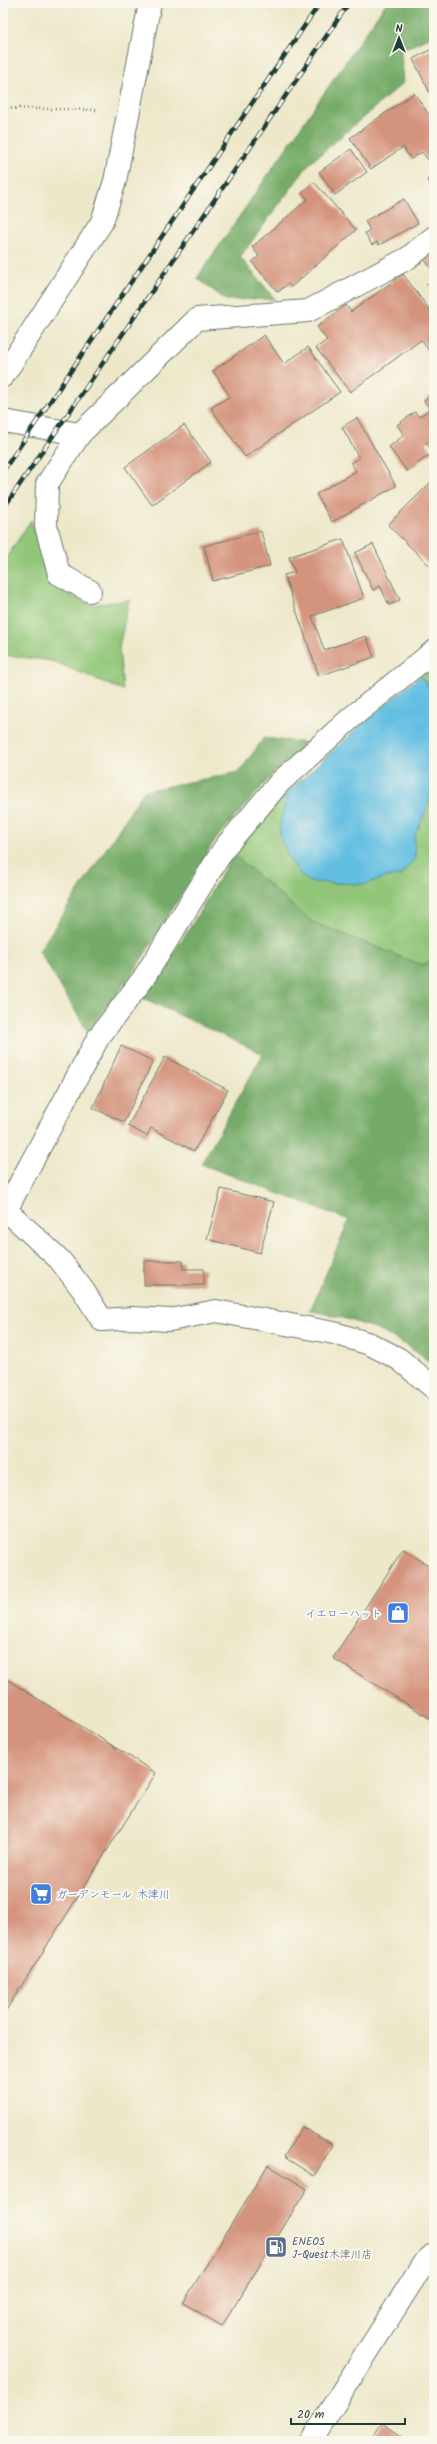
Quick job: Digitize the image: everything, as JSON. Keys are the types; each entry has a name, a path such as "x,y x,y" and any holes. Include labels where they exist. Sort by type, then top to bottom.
{"street":[{"path":"3,376 102,222 115,181 150,3"},
{"path":"90,592 59,574 46,526 47,484 80,434 197,319 308,311 408,258 434,237"},
{"path":"3,421 80,434"},
{"path":"434,650 352,717 280,782 224,847 143,979 98,1038 5,1209 60,1260 83,1290 102,1320 134,1318 170,1320 216,1311 334,1333 370,1344 399,1359 434,1388"},
{"path":"311,2441 423,2264 434,2254"}],"path":[{"path":"3,108 128,110"}],"green space":[{"path":"386,3 434,3 434,36 401,50 403,83 309,164 240,257 275,299 226,300 197,278"},
{"path":"31,520 48,567 65,593 92,605 129,600 119,647 123,690 52,661 3,655 3,563"},
{"path":"434,666 434,705 431,689 420,676"},
{"path":"264,738 307,743 272,775 215,840 133,973 88,1032 39,951 144,791 239,772"},
{"path":"434,779 434,960 422,965 312,922 233,854 288,792 280,823 289,858 300,874 310,882 365,884 387,877 400,876 415,858 414,837 427,808"},
{"path":"233,854 312,922 422,965 434,960 434,1366 391,1336 345,1319 310,1311 349,1220 201,1164 263,1054 143,998 193,923"}],"water":[{"path":"420,676 431,689 434,705 434,779 427,808 414,837 415,858 400,876 387,877 365,884 310,882 300,874 289,858 280,836 280,823 288,792 359,727"}],"building":[{"path":"434,48 434,101 413,59"},
{"path":"414,93 434,122 434,157 429,161 422,152 411,159 403,147 371,169 350,138"},
{"path":"351,149 367,172 335,195 319,172"},
{"path":"434,175 434,189 427,180"},
{"path":"314,182 356,230 291,287 288,284 278,292 252,262 259,256 252,247 308,199 302,193"},
{"path":"404,199 418,223 379,245 377,242 372,245 365,233 370,230 365,221"},
{"path":"434,250 434,272 423,258"},
{"path":"403,274 434,316 434,358 421,340 350,392 316,348 327,340 317,327 346,305 351,312"},
{"path":"264,335 284,364 308,347 340,392 245,457 211,408 230,396 213,371"},
{"path":"434,393 434,438 426,443 433,452 407,471 389,447 404,435 397,425 415,412 419,417 430,409 424,401"},
{"path":"357,418 396,486 332,522 316,494 356,471 351,463 359,458 342,427"},
{"path":"184,425 211,462 152,505 125,467"},
{"path":"434,479 434,560 429,565 388,525"},
{"path":"261,531 270,566 213,581 204,546"},
{"path":"343,539 364,598 312,616 324,650 366,636 374,657 319,676 284,575 295,572 289,557"},
{"path":"373,544 400,600 389,605 380,586 373,590 355,553"},
{"path":"121,1046 153,1061 124,1122 93,1108"},
{"path":"165,1057 228,1090 194,1151 151,1128 147,1136 128,1126"},
{"path":"221,1189 274,1202 260,1253 207,1239"},
{"path":"144,1261 183,1261 183,1269 204,1269 204,1285 144,1285"},
{"name":"イエローハット","path":"403,1549 434,1569 434,1721 333,1658"},
{"name":"ガーデンモール 木津川","path":"3,1677 156,1773 3,2015"},
{"path":"302,2127 333,2145 314,2176 284,2157"},
{"path":"268,2165 307,2189 222,2326 183,2303"},
{"path":"382,2423 409,2441 370,2441"}],"railway":[{"path":"3,471 320,3"},
{"path":"3,509 349,3"}],"place":[{"name":"イエローハット","path":"398,1613"},
{"name":"ガーデンモール 木津川","path":"41,1894"},
{"name":"ENEOS J-Quest木津川店","path":"276,2247"}]}
